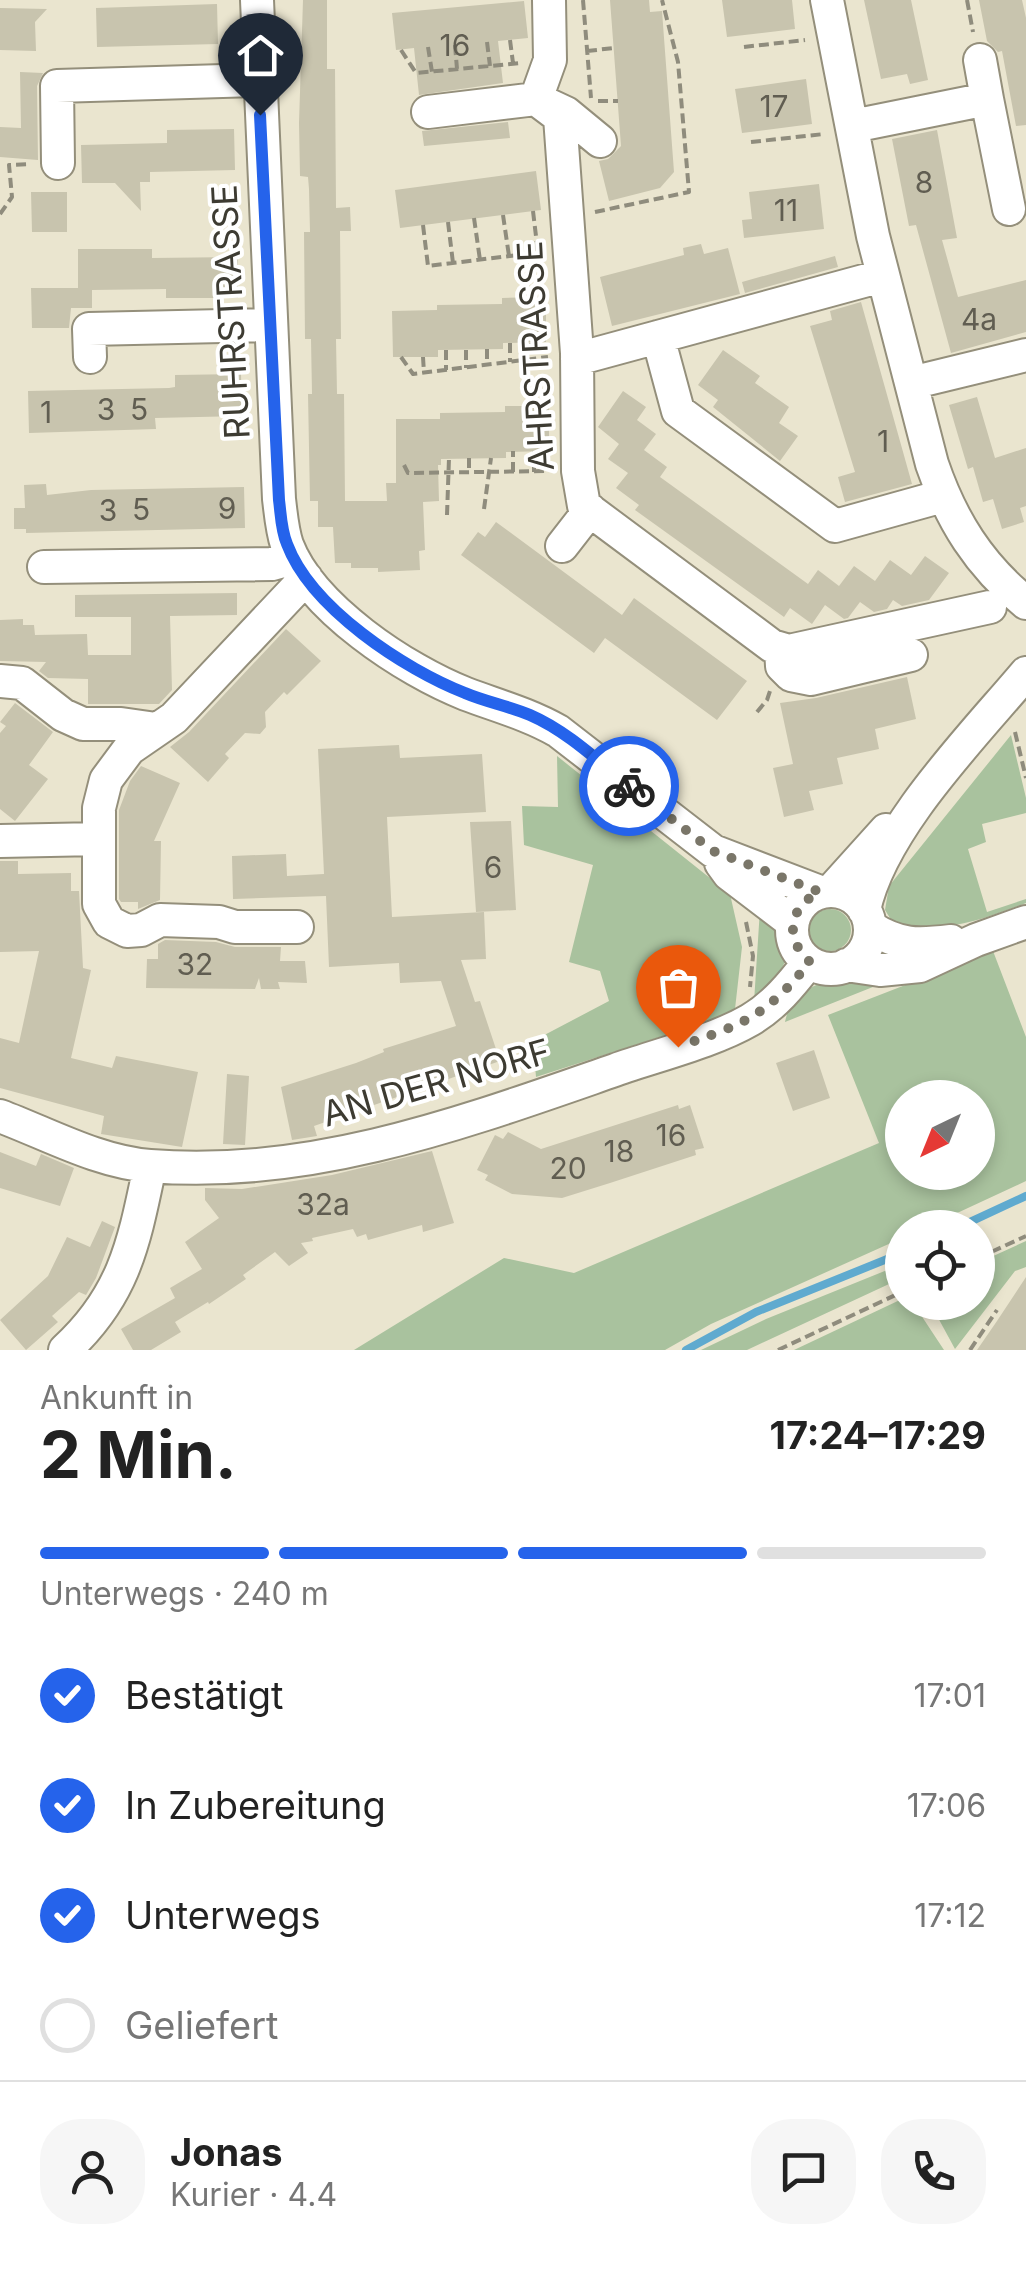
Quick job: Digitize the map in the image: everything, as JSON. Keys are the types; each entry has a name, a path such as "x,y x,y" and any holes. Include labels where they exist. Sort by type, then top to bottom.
{"street":[{"name":"RUHRSTRASSE","path":"257,0 279,500 282,530 300,568"},
{"path":"536,99 550,60 549,0"},
{"path":"827,0 882,276 943,496 974,550 1026,602"},
{"path":"980,60 1009,209"},
{"path":"58,163 57,86 259,80"},
{"path":"428,112 536,99 566,114 600,142"},
{"name":"AHRSTRASSE","path":"536,99 560,118 577,356 578,471 584,506 781,649 782,666 801,678 911,655"},
{"path":"853,128 987,99"},
{"path":"577,356 882,276"},
{"path":"90,357 89,329 269,326"},
{"path":"658,337 678,410 835,526 943,496"},
{"path":"911,384 1026,355"},
{"path":"562,546 590,510"},
{"path":"44,567 272,564 300,568 381,647 422,673 464,693 531,716 558,731 792,922"},
{"path":"296,927 235,927 220,922 160,920 134,932 121,930 104,916 99,904 98,839 100,800 106,780 129,749 183,708 300,568"},
{"path":"781,649 788,651 990,607"},
{"path":"846,966 860,956 867,943 872,882 883,858 916,806 1026,673"},
{"path":"0,680 22,684 77,722 156,730"},
{"path":"916,806 885,831 826,891 798,908 792,922 792,938 799,952 825,968 880,970 920,966 1026,922"},
{"path":"0,841 98,839"},
{"path":"721,862 854,898 867,919 893,941 907,945 976,940"},
{"name":"AN DER NORF","path":"0,1116 112,1160 150,1166 214,1168 316,1158 398,1141 486,1115 747,1022 782,996 810,962"},
{"path":"65,1350 102,1310 127,1266 150,1166"}],"path":[{"path":"584,0 591,98 587,102"},
{"path":"423,225 428,266 538,253 570,234 689,192 678,62 662,0"},
{"path":"966,0 980,60"},
{"path":"744,47 834,36"},
{"path":"510,40 513,63"},
{"path":"487,42 490,66"},
{"path":"455,45 457,69"},
{"path":"428,47 432,72"},
{"path":"587,51 614,48"},
{"path":"401,50 416,73 550,60"},
{"path":"751,142 853,128"},
{"path":"0,214 12,198 10,164 58,163"},
{"path":"533,210 538,253"},
{"path":"504,215 508,256"},
{"path":"474,218 480,260"},
{"path":"448,222 453,263"},
{"path":"510,343 510,362"},
{"path":"531,343 531,360"},
{"path":"446,350 446,370"},
{"path":"466,350 466,368"},
{"path":"487,350 488,365"},
{"path":"401,357 413,374 577,356"},
{"path":"423,357 424,373"},
{"path":"513,472 514,451"},
{"path":"534,451 534,472"},
{"path":"447,515 449,458"},
{"path":"469,458 469,472"},
{"path":"484,509 490,458"},
{"path":"426,465 426,473"},
{"path":"404,466 408,473 578,471"},
{"path":"1004,698 1026,778"},
{"path":"721,862 740,895 753,956 747,1022"},
{"path":"995,1250 1026,1236"},
{"path":"778,1350 885,1300"},
{"path":"970,1350 997,1310"},
{"path":"794,1342 799,1350"}],"green space":[{"path":"1011,735 1026,813 982,824 986,842 968,849 987,912 1026,899 1026,903 945,926 893,923 885,910 889,886"},
{"path":"557,756 730,894 742,947 735,1009 728,1015 536,1077 533,1041 609,1001 600,971 569,962 593,865 524,845 522,806 558,807"},
{"path":"760,909 782,936 786,957 754,1002"},
{"path":"830,909 845,915 851,930 845,945 830,951 815,945 809,930 815,915"},
{"path":"993,951 1026,1037 1026,1181 964,1210 885,1210 885,1246 711,1324 665,1350 354,1350 504,1258 574,1273 879,1143 828,1015"},
{"path":"903,975 785,1022 791,1005 816,985 851,977"},
{"path":"1026,1241 1026,1267 1015,1271 995,1297 995,1255"},
{"path":"885,1271 885,1286 747,1350 701,1350"},
{"path":"885,1307 885,1320 924,1320 944,1350 794,1350"},
{"path":"939,1320 977,1320 955,1349"}],"building":[{"path":"303,0 327,0 327,69 335,69 336,208 350,207 351,231 340,231 341,339 336,339 337,394 344,394 345,501 387,501 386,483 396,483 396,419 440,419 440,413 505,412 505,406 549,406 549,451 506,452 506,458 441,459 439,501 423,502 425,550 419,551 420,570 378,572 378,568 351,568 351,563 335,563 333,527 318,527 318,501 310,501 311,339 305,339 304,232 310,232 309,189 308,177 300,176 299,123"},
{"path":"610,0 649,0 650,12 662,11 674,172 660,188 609,201 599,161 608,159 621,146"},
{"path":"722,0 792,0 795,29 727,37"},
{"path":"864,0 911,0 928,80 910,84 907,74 881,79"},
{"path":"979,0 1022,0 1026,18 1026,125 1016,126 1002,51 998,52 987,41"},
{"path":"524,1 528,38 498,41 503,83 419,95 414,48 396,50 392,13"},
{"path":"217,4 218,44 97,47 96,8"},
{"path":"0,8 47,9 35,22 36,51 0,50"},
{"path":"20,72 43,73 37,86 38,160 0,157 0,127 21,128"},
{"path":"806,79 812,124 742,133 735,89"},
{"path":"508,122 510,138 424,146 422,131"},
{"path":"234,129 235,170 150,172 150,182 140,182 141,211 115,183 82,183 81,145 167,143 167,130"},
{"path":"937,130 957,238 942,240 958,297 1026,280 1026,332 951,353 916,225 909,226 892,139"},
{"path":"536,171 541,210 400,228 395,190"},
{"path":"819,184 824,229 744,238 742,220 752,219 749,192"},
{"path":"31,192 67,192 67,232 32,232"},
{"path":"701,244 704,254 728,248 740,294 612,326 600,277 684,255 683,248"},
{"path":"78,249 152,249 152,258 238,257 238,298 166,298 166,289 92,290 92,308 71,308 69,328 32,328 31,288 78,288"},
{"path":"835,256 838,267 745,293 742,282"},
{"path":"546,297 546,342 503,343 503,349 438,350 438,357 393,357 392,311 437,310 437,305 502,304 502,298"},
{"path":"861,302 912,484 845,502 838,477 855,472 810,326 832,320 830,311"},
{"path":"723,350 760,376 755,383 789,407 779,423 798,436 780,461 713,407 718,400 698,385"},
{"path":"241,374 242,416 155,418 156,429 29,433 28,391 169,388 175,387 175,375"},
{"path":"623,391 646,407 637,420 656,434 644,450 667,467 660,477 808,584 818,570 839,586 854,566 875,581 890,560 911,575 925,556 949,573 929,600 902,606 893,600 887,609 874,612 860,602 844,619 825,605 812,624 790,608 784,617 635,510 639,505 616,488 628,473 608,459 619,444 598,427"},
{"path":"977,397 995,458 1026,448 1026,506 1020,508 1024,522 1002,529 993,499 983,502 973,467 968,469 949,405"},
{"path":"46,484 47,495 91,490 244,487 245,528 26,533 26,529 14,529 14,508 25,508 24,485"},
{"path":"496,522 622,615 634,598 747,681 717,720 605,638 594,653 461,555 478,532 485,537"},
{"path":"237,593 237,615 170,616 172,690 159,704 88,704 88,679 48,678 39,671 46,662 0,661 0,620 23,619 23,625 34,625 35,635 87,634 88,655 131,655 131,617 75,617 75,595"},
{"path":"286,629 321,661 265,712 266,727 260,734 245,733 225,754 229,758 208,782 170,747 189,732"},
{"path":"907,677 916,719 875,729 879,749 837,758 843,784 809,791 814,810 784,817 773,768 793,764 780,703"},
{"path":"15,703 53,732 29,765 48,779 15,821 0,809 0,733 6,726 0,722"},
{"path":"399,745 400,758 482,754 486,812 387,817 392,917 484,912 486,959 461,960 500,1061 314,1126 317,1136 292,1140 281,1087 456,1026 441,981 400,983 399,963 329,967 326,896 233,899 232,856 286,854 287,876 324,874 318,749"},
{"path":"141,766 180,783 154,841 161,841 160,900 138,909 138,902 119,899 119,810 130,781"},
{"path":"511,821 516,910 476,912 470,822"},
{"path":"0,861 18,861 18,874 71,873 71,891 79,891 83,968 91,970 71,1058 112,1068 116,1056 198,1072 182,1147 101,1134 104,1116 0,1088 0,1038 19,1043 39,951 0,952"},
{"path":"165,940 281,947 280,961 305,961 307,983 278,982 280,989 261,989 259,978 255,989 146,988 147,959 158,959 158,944"},
{"path":"814,1050 830,1098 793,1111 776,1063"},
{"path":"227,1074 249,1076 245,1145 223,1144"},
{"path":"678,1105 679,1109 690,1105 704,1148 695,1150 696,1155 610,1183 562,1198 512,1194 485,1180 488,1175 477,1170 495,1135 503,1139 508,1132 541,1149"},
{"path":"432,1151 454,1223 423,1232 422,1225 368,1240 366,1234 357,1237 353,1229 312,1238 313,1241 301,1243 308,1253 289,1266 275,1252 243,1275 246,1279 175,1322 181,1332 151,1350 133,1350 121,1329 175,1298 170,1288 202,1269 185,1242 219,1218 205,1200 205,1188 242,1189 332,1175"},
{"path":"0,1152 36,1166 41,1154 74,1168 60,1206 0,1188"},
{"path":"102,1221 115,1227 86,1295 79,1292 52,1316 58,1322 26,1350 0,1320 48,1276 67,1237 90,1247"},
{"path":"1026,1277 1026,1350 977,1350 997,1321"}],"waterway":[{"path":"995,1210 1026,1196"},
{"path":"686,1350 756,1312 885,1260"}],"way so far":[{"path":"629,786 713,851 820,892 798,908 792,922 792,938 810,962 782,996 747,1022 678,1047"}],"route":[{"path":"260,115 279,500 282,530 293,558 315,590 381,647 419,672 464,693 531,716 558,731 629,786"}]}
